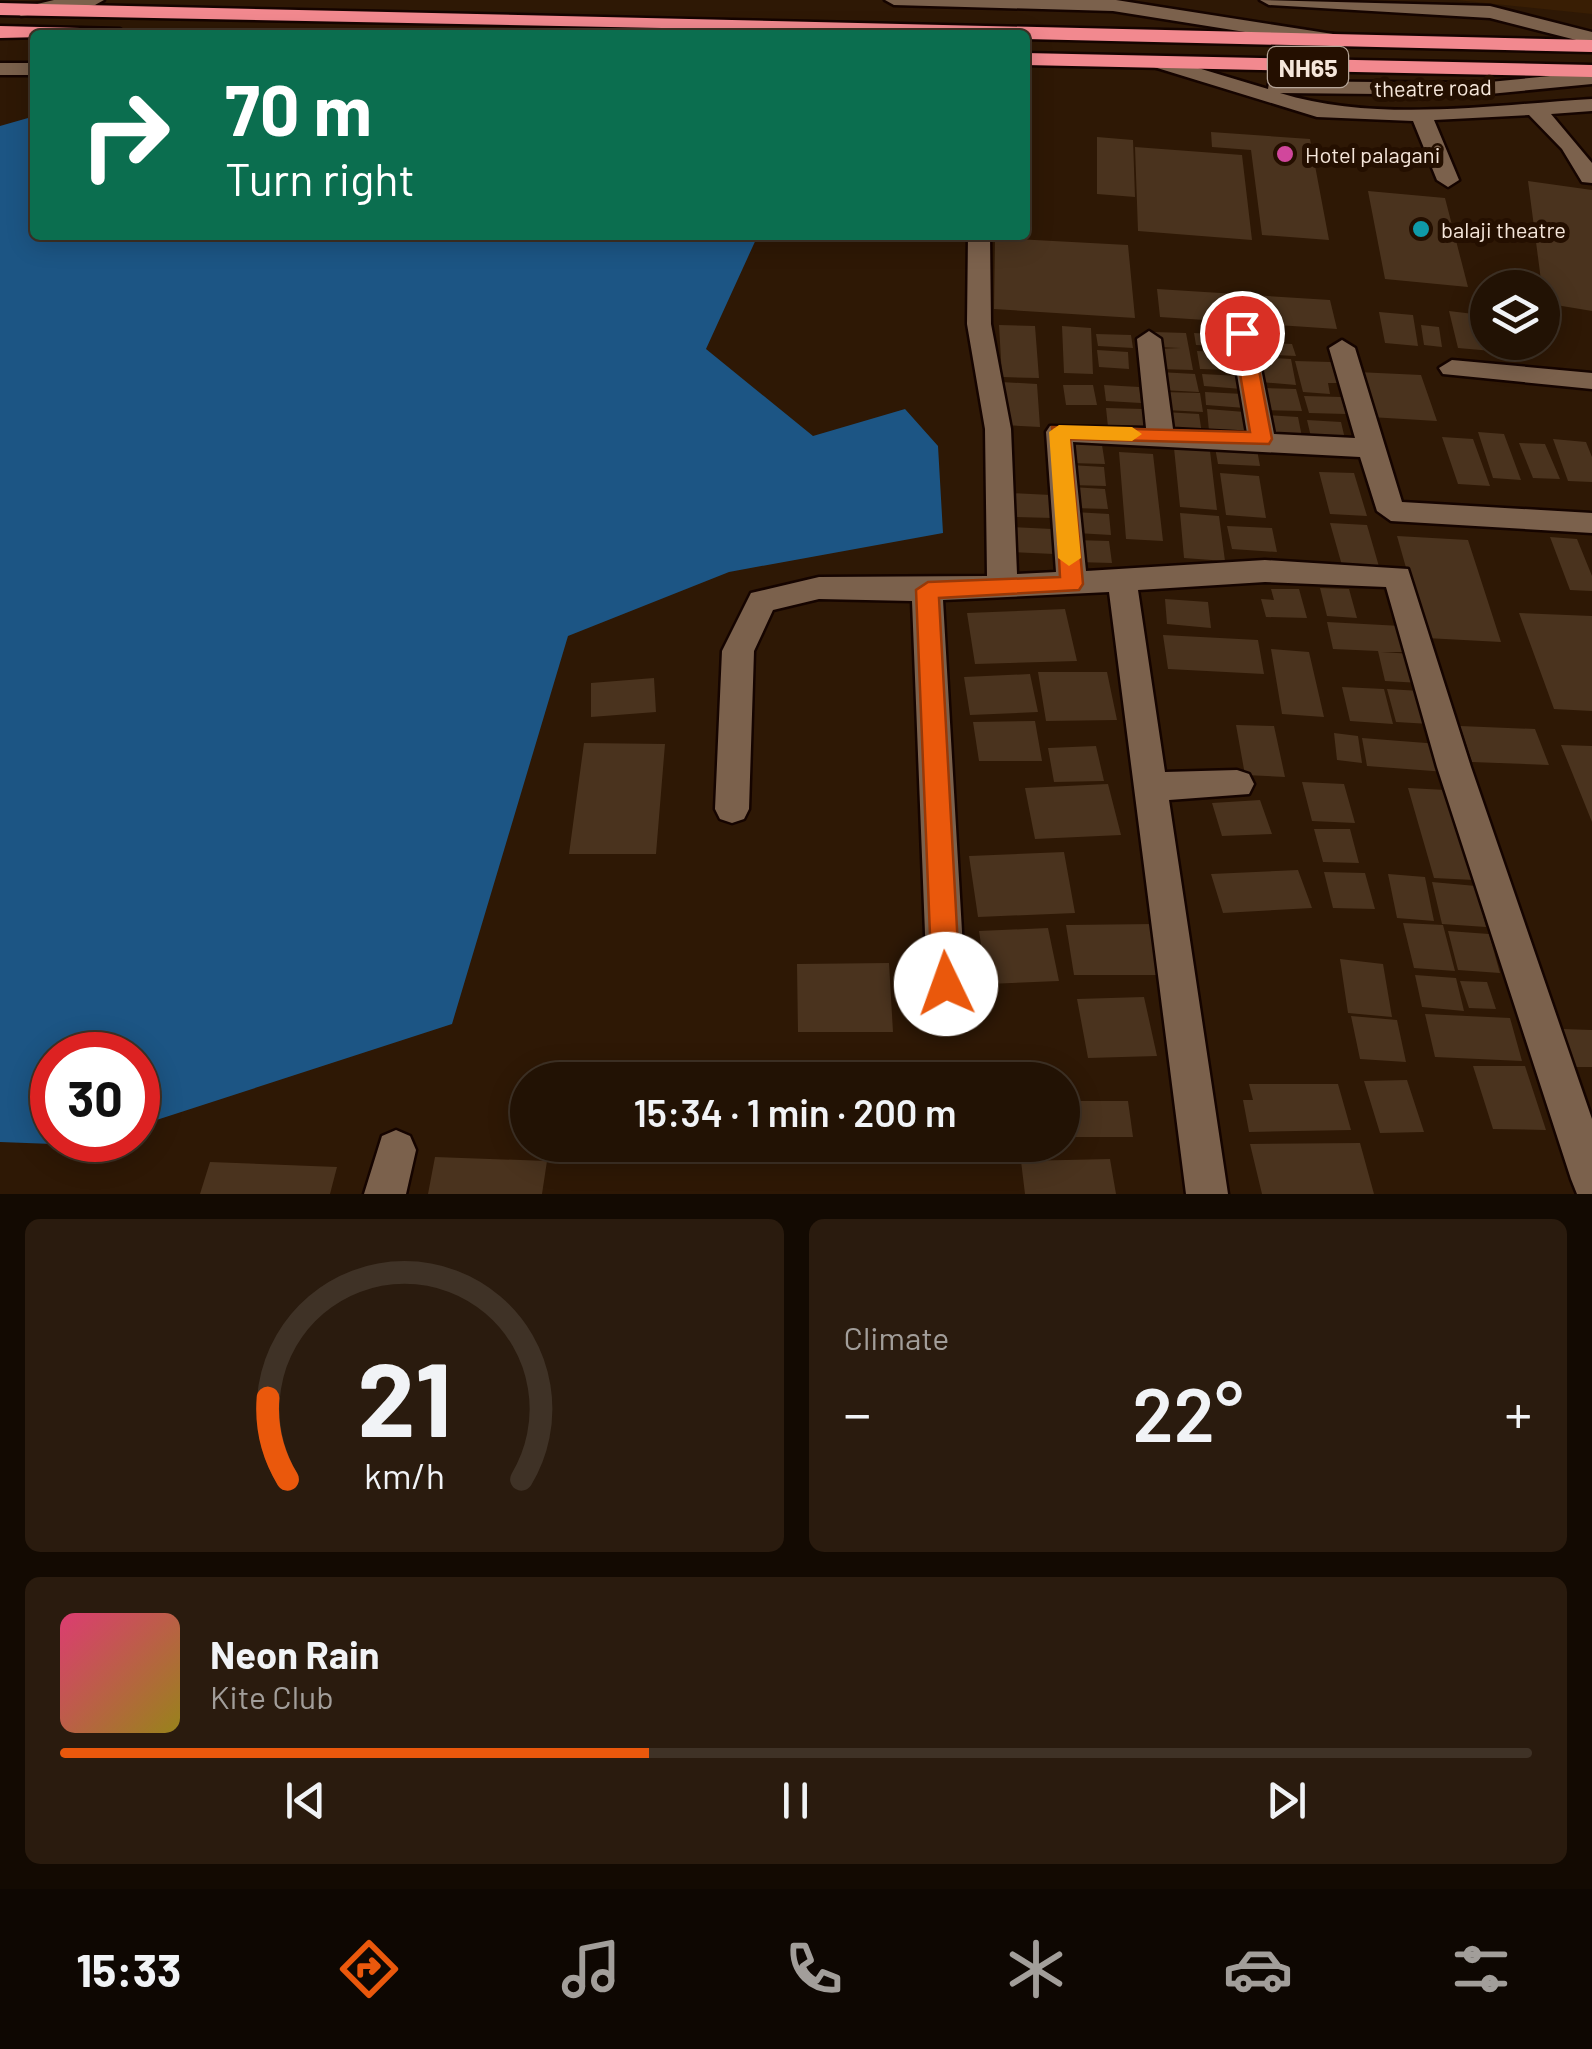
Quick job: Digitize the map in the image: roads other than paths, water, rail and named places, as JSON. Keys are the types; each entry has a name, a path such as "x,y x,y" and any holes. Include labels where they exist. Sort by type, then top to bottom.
{"highway":[{"name":"NH65","path":"9,10 865,30"},
{"path":"0,32 30,33"},
{"name":"NH65","path":"1030,34 1592,46"},
{"name":"NH65","path":"1030,59 1592,75"}],"street":[{"path":"9,10 95,0"},
{"path":"894,0 1113,5 1336,41"},
{"path":"1270,0 1490,12 1592,38"},
{"name":"theatre road","path":"1162,63 1317,111 1421,114 1592,106"},
{"path":"0,69 30,68"},
{"path":"1226,85 1479,89 1592,75"},
{"path":"1536,110 1570,145 1590,178"},
{"path":"1421,114 1448,180"},
{"path":"979,240 978,324 998,429 1002,586"},
{"path":"1242,333 1262,439"},
{"path":"1149,339 1160,435"},
{"path":"1342,348 1391,511 1592,524"},
{"path":"1452,368 1592,380"},
{"path":"1072,584 1059,432 1262,439 1372,448"},
{"path":"732,808 738,652 750,618 762,601 819,588 928,590 1265,570 1398,577 1454,767 1592,1179"},
{"path":"1122,580 1206,1194"},
{"path":"928,590 946,984"},
{"path":"1151,786 1237,784"},
{"path":"386,1194 396,1150"}],"water":[{"path":"30,117 30,240 756,240 706,349 813,436 905,409 938,446 943,533 729,572 568,636 452,1024 160,1119 160,1032 30,1032 30,1143 0,1142 0,126"}],"place":[{"name":"Hotel palagani","path":"1285,154"},
{"name":"balaji theatre","path":"1421,229"}]}
